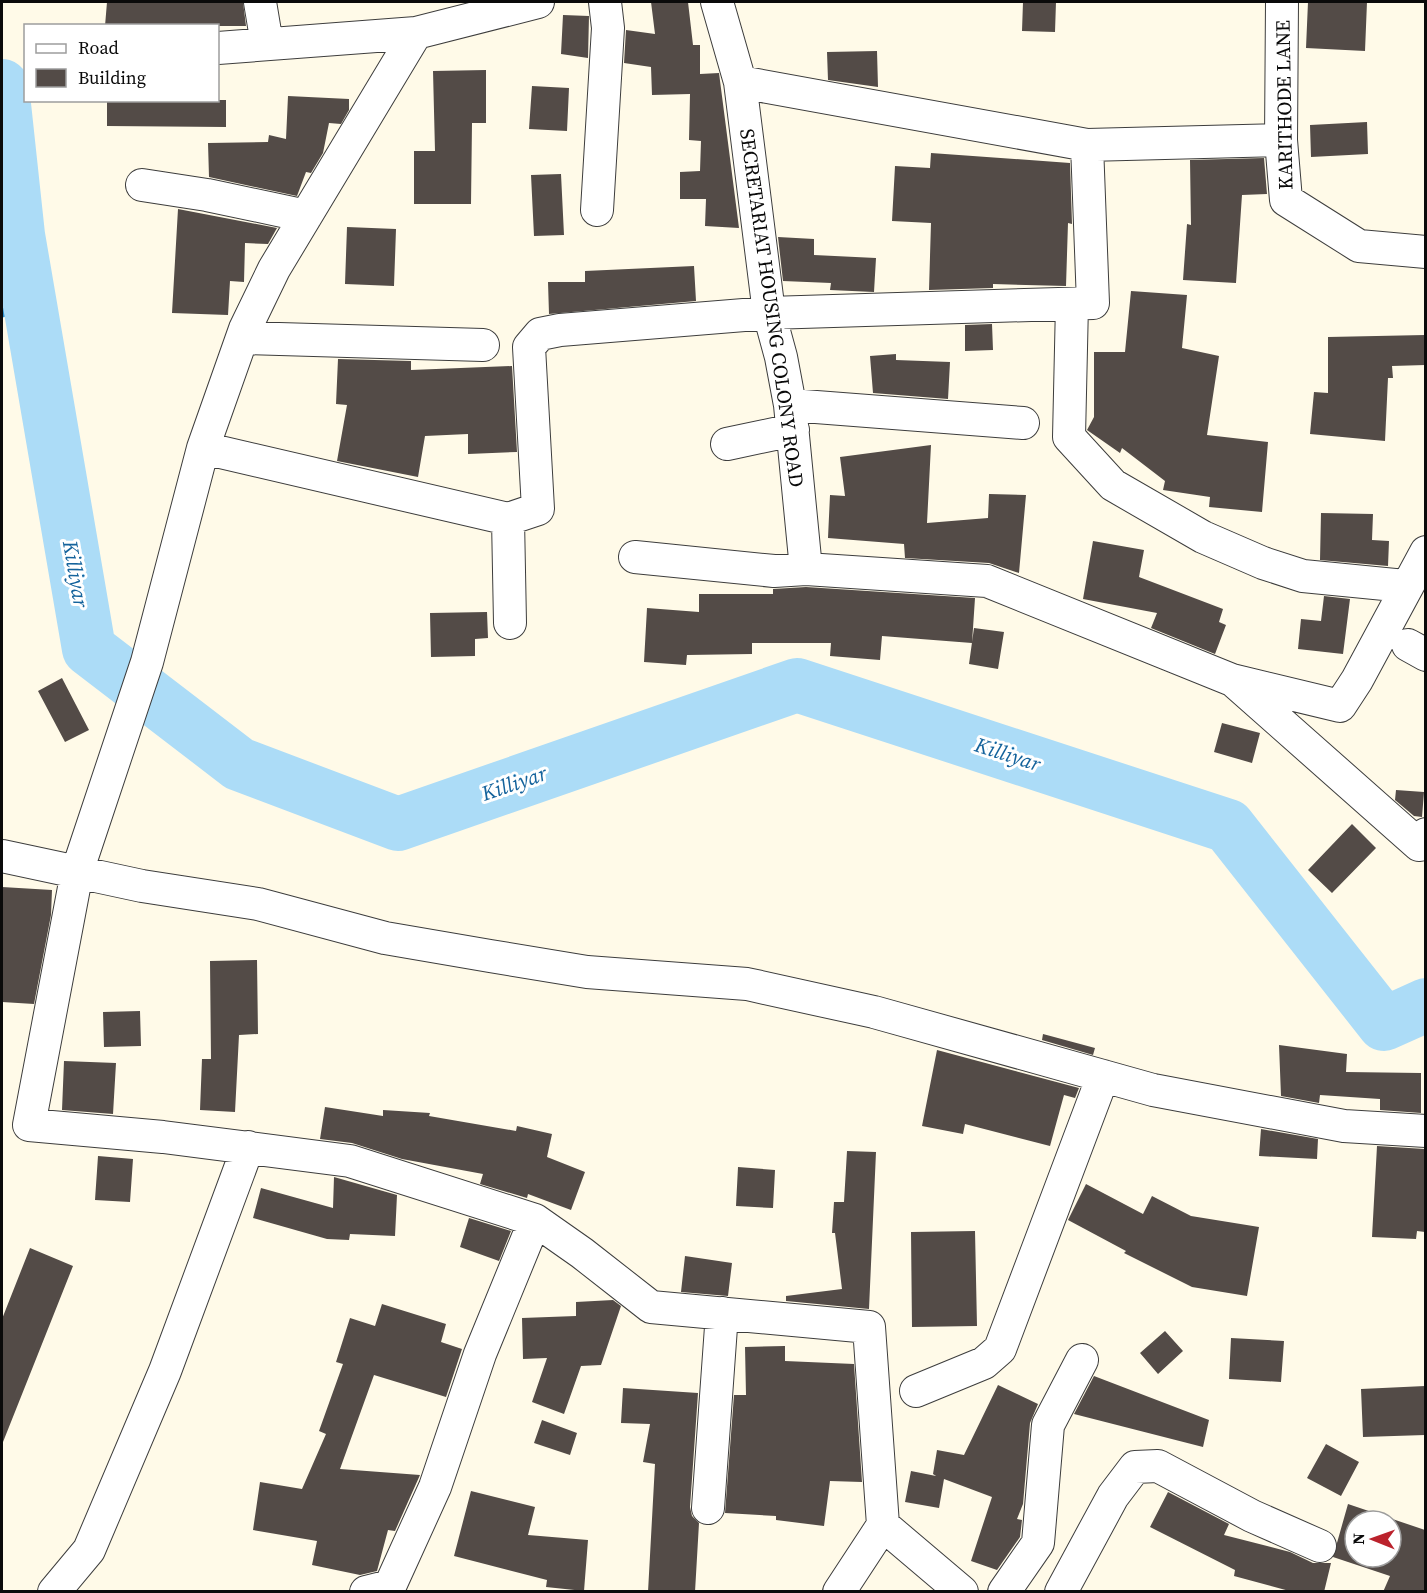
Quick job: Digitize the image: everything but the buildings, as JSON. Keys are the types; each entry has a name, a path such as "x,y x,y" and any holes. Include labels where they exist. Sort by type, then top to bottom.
{"street":[{"path":"260,2 267,44"},
{"path":"219,48 416,33 538,2"},
{"path":"597,210 608,28 605,2"},
{"name":"SECRETARIAT HOUSING COLONY ROAD","path":"717,2 740,82 769,313 781,357 791,417 806,569"},
{"name":"KARITHODE LANE","path":"1282,2 1281,140 1286,200 1359,246 1425,252"},
{"path":"416,33 274,269 242,338 203,448 147,662 77,872 29,1125 248,1147 350,1161 535,1220 651,1307 868,1327 882,1525 839,1592"},
{"path":"740,82 1087,145 1281,140"},
{"path":"203,448 508,519 538,509 529,347 540,334 560,330 769,313 1093,303 1087,145"},
{"path":"142,185 207,195 306,216"},
{"path":"1072,304 1069,437 1113,485 1203,537 1263,563 1303,576 1405,586"},
{"path":"242,338 483,345"},
{"path":"727,444 791,417 1023,423"},
{"path":"508,519 510,623"},
{"path":"635,557 774,572 806,569 987,581 1232,680 1340,706 1357,680 1425,552"},
{"path":"1232,680 1419,845 1425,834"},
{"path":"2,856 142,886 258,904 385,938 587,972 747,984 874,1012 1153,1090 1344,1126 1425,1131"},
{"path":"916,1391 984,1363 1000,1349 1103,1076"},
{"path":"54,1592 89,1550 165,1371 248,1147"},
{"path":"366,1592 390,1586 435,1487 480,1353 535,1220"},
{"path":"708,1508 722,1313"},
{"path":"1004,1592 1038,1543 1048,1425 1082,1360"},
{"path":"1062,1592 1113,1496 1136,1467 1158,1466 1252,1516 1320,1546"},
{"path":"882,1525 962,1592"}],"waterway":[{"name":"Killiyar","path":"2,86 18,235 89,649 239,764 398,824 797,685 1228,826 1384,1024 1426,1005"},
{"path":"2,313 30,303"}]}
